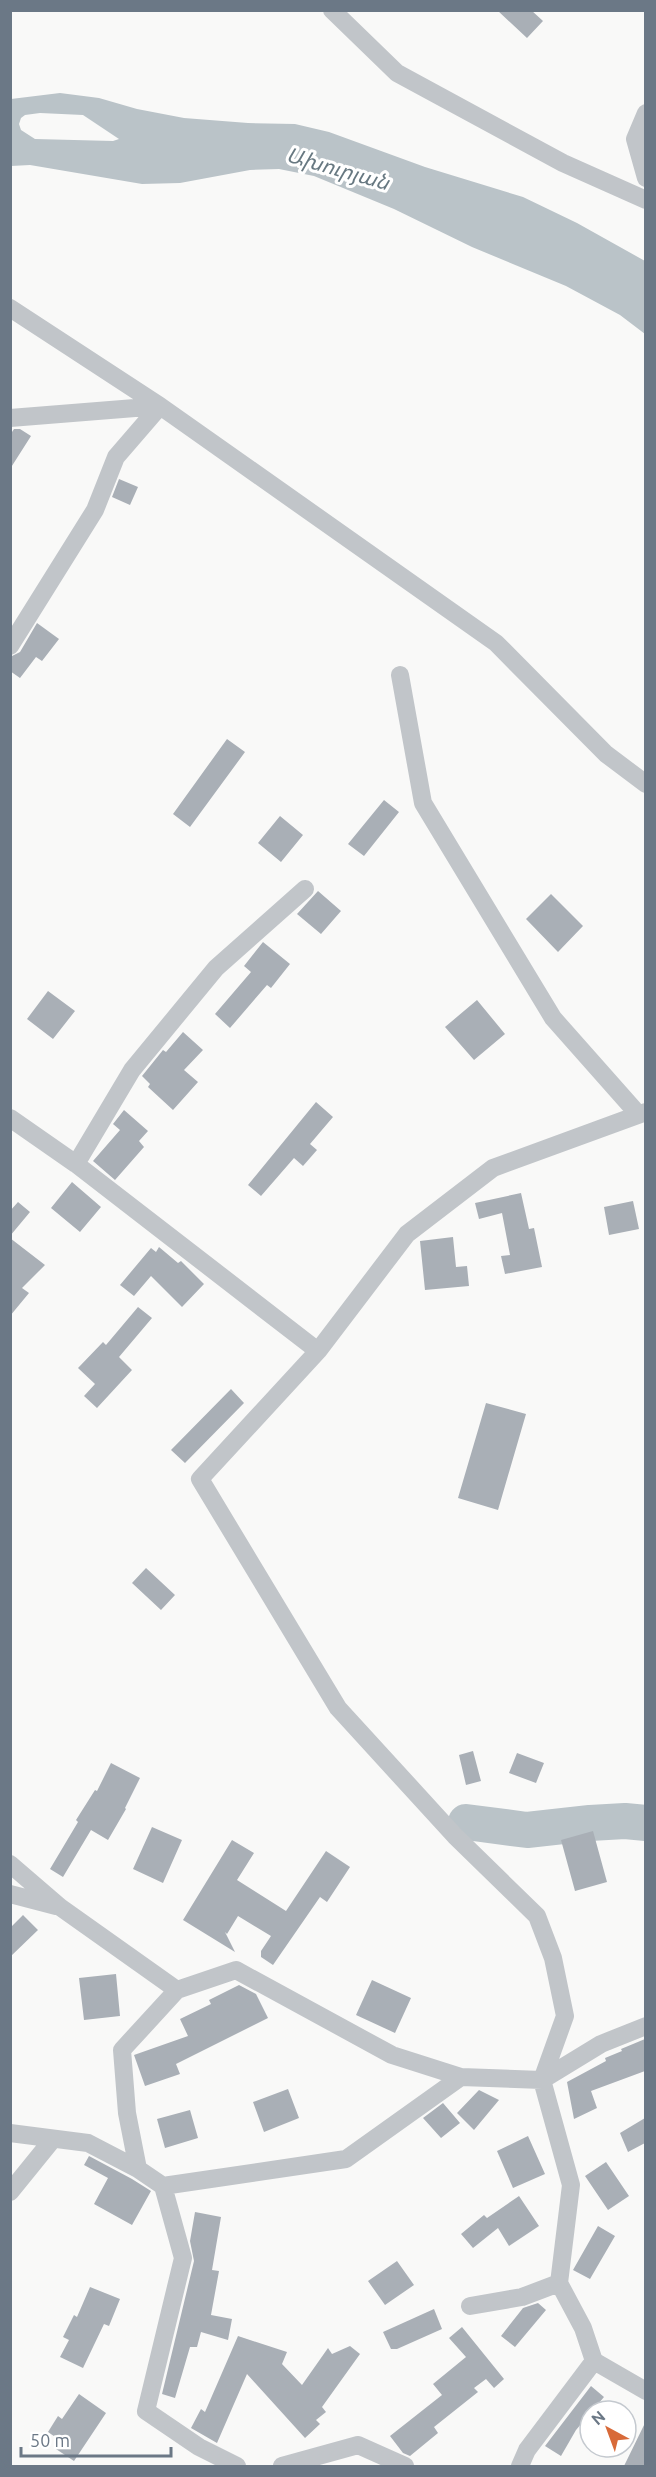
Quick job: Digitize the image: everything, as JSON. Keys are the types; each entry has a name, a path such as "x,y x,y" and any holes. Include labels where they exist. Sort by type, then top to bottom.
{"street":[{"path":"332,10 397,74 563,163 645,200"},
{"path":"645,114 634,139 645,178"},
{"path":"10,308 160,406 496,643 606,754 645,784"},
{"path":"10,418 160,406"},
{"path":"10,646 95,510 116,457 160,406"},
{"path":"400,675 423,803 553,1018 642,1113 493,1168 407,1234 318,1351 200,1479 338,1708 455,1836 537,1916 553,1958 565,2016 542,2080 572,2185 559,2283 583,2328 594,2361 645,2391"},
{"path":"76,1164 132,1070 170,1024 216,969 305,889"},
{"path":"10,1118 76,1164 318,1351"},
{"path":"10,1864 60,1907 177,1990"},
{"path":"10,1894 60,1907"},
{"path":"138,2169 127,2113 122,2050 177,1990 236,1970 392,2055 461,2077 542,2080 601,2044 645,2026"},
{"path":"10,2133 88,2143 138,2169 164,2186 346,2159 461,2077"},
{"path":"10,2192 53,2139"},
{"path":"164,2186 183,2258 146,2411 199,2447 237,2466"},
{"path":"470,2306 522,2297 559,2283"},
{"path":"520,2466 527,2450 594,2361"},
{"path":"282,2466 358,2445 405,2466"}],"water":[{"name":"Ախուրյան","path":"60,93 99,98 137,109 184,118 295,124 329,132 425,167 523,197 577,223 645,261 645,334 620,315 566,286 472,247 394,209 314,176 279,169 250,170 180,183 142,184 30,165 11,166 11,99","holes":["40,113 83,115 119,139 113,141 35,139 21,130 19,124 25,115"]}],"building":[{"path":"497,10 531,10 543,21 527,38"},
{"path":"14,429 20,429 31,436 10,469 10,435"},
{"path":"119,479 138,487 130,505 112,497"},
{"path":"37,623 59,639 42,661 36,657 20,678 10,671 10,657 20,652"},
{"path":"227,739 245,752 190,827 173,814"},
{"path":"384,800 399,812 364,856 348,844"},
{"path":"280,816 303,835 281,862 258,843"},
{"path":"318,891 341,911 321,934 297,914"},
{"path":"551,894 583,926 558,952 526,919"},
{"path":"263,942 290,964 271,988 267,985 230,1028 215,1014 251,972 244,966"},
{"path":"48,991 75,1011 53,1039 27,1019"},
{"path":"477,1000 505,1034 474,1060 445,1027"},
{"path":"183,1032 203,1050 184,1070 198,1082 173,1110 148,1087 150,1084 142,1076 163,1050 166,1052"},
{"path":"316,1102 333,1117 310,1144 317,1150 303,1166 294,1158 261,1196 248,1185"},
{"path":"124,1110 148,1131 139,1141 144,1147 115,1180 93,1161 120,1130 113,1124"},
{"path":"72,1182 101,1207 80,1232 51,1208"},
{"path":"521,1193 529,1229 534,1228 542,1267 505,1274 501,1256 510,1255 502,1213 479,1219 475,1203"},
{"path":"633,1201 639,1229 609,1235 604,1207"},
{"path":"18,1202 30,1212 10,1236 10,1211"},
{"path":"453,1237 456,1267 467,1266 469,1286 425,1290 420,1241"},
{"path":"10,1238 45,1265 22,1288 29,1293 10,1316"},
{"path":"159,1247 178,1263 181,1261 204,1284 182,1307 151,1276 134,1296 120,1285 151,1248 156,1252"},
{"path":"138,1307 152,1318 119,1357 132,1370 97,1408 84,1396 95,1384 78,1368 103,1342 106,1345"},
{"path":"231,1389 244,1403 185,1463 171,1450"},
{"path":"486,1403 526,1414 498,1510 458,1498"},
{"path":"146,1568 175,1595 161,1610 132,1583"},
{"path":"473,1751 481,1781 466,1785 459,1755"},
{"path":"517,1753 544,1763 536,1783 509,1773"},
{"path":"111,1763 140,1778 108,1840 91,1830 63,1877 50,1869 78,1822 76,1820 95,1790 97,1791"},
{"path":"152,1827 182,1840 163,1883 133,1869"},
{"path":"593,1831 607,1882 575,1891 561,1840"},
{"path":"232,1840 254,1853 237,1880 286,1911 326,1851 350,1867 327,1902 320,1897 273,1965 261,1957 261,1951 271,1936 238,1916 227,1934 225,1932 235,1952 183,1920"},
{"path":"23,1915 38,1930 10,1957 10,1928"},
{"path":"116,1974 120,2016 84,2020 79,1978"},
{"path":"372,1980 411,1998 395,2033 356,2015"},
{"path":"239,1985 256,1994 268,2018 176,2064 180,2074 145,2086 134,2055 188,2036 180,2019 211,2004 209,2000"},
{"path":"645,2039 645,2071 591,2091 597,2108 574,2119 567,2082 606,2061 605,2058 622,2051 621,2049"},
{"path":"288,2089 299,2118 264,2132 253,2102"},
{"path":"479,2090 499,2100 474,2130 457,2113"},
{"path":"443,2103 460,2123 441,2138 423,2118"},
{"path":"190,2110 198,2138 165,2148 157,2119"},
{"path":"645,2118 645,2143 628,2152 620,2133"},
{"path":"528,2136 545,2174 513,2188 497,2151"},
{"path":"89,2156 151,2191 132,2225 94,2204 108,2178 84,2165"},
{"path":"606,2162 629,2196 608,2210 585,2176"},
{"path":"519,2196 539,2226 509,2246 498,2228 473,2248 461,2234 484,2215 487,2218"},
{"path":"195,2212 221,2217 212,2270 219,2271 211,2315 232,2319 228,2340 201,2332 197,2347 190,2347 175,2398 162,2394 194,2261 190,2241"},
{"path":"598,2226 615,2236 590,2279 573,2270"},
{"path":"397,2261 414,2285 385,2305 368,2281"},
{"path":"90,2287 120,2299 109,2326 104,2324 83,2368 60,2357 69,2340 63,2337 74,2315 77,2317"},
{"path":"538,2303 546,2310 515,2347 501,2336 523,2308"},
{"path":"434,2309 442,2329 397,2349 391,2349 383,2332"},
{"path":"462,2327 504,2379 494,2388 486,2379 474,2388 478,2392 434,2427 438,2433 410,2456 403,2453 390,2436 442,2395 433,2384 466,2357 449,2338"},
{"path":"238,2336 287,2352 282,2364 302,2385 328,2348 332,2354 350,2346 360,2354 322,2407 326,2412 316,2420 320,2424 305,2438 247,2374 217,2443 191,2428 201,2409 205,2412"},
{"path":"591,2386 604,2397 602,2399 581,2399"},
{"path":"79,2394 106,2413 74,2461 56,2449 61,2441 48,2432 58,2416 62,2419"},
{"path":"578,2403 578,2428 561,2456 545,2446"},
{"path":"645,2423 645,2466 624,2466 627,2459 638,2459 638,2437"}],"waterway":[{"path":"466,1822 527,1830 590,1823 625,1821 646,1823"}]}
